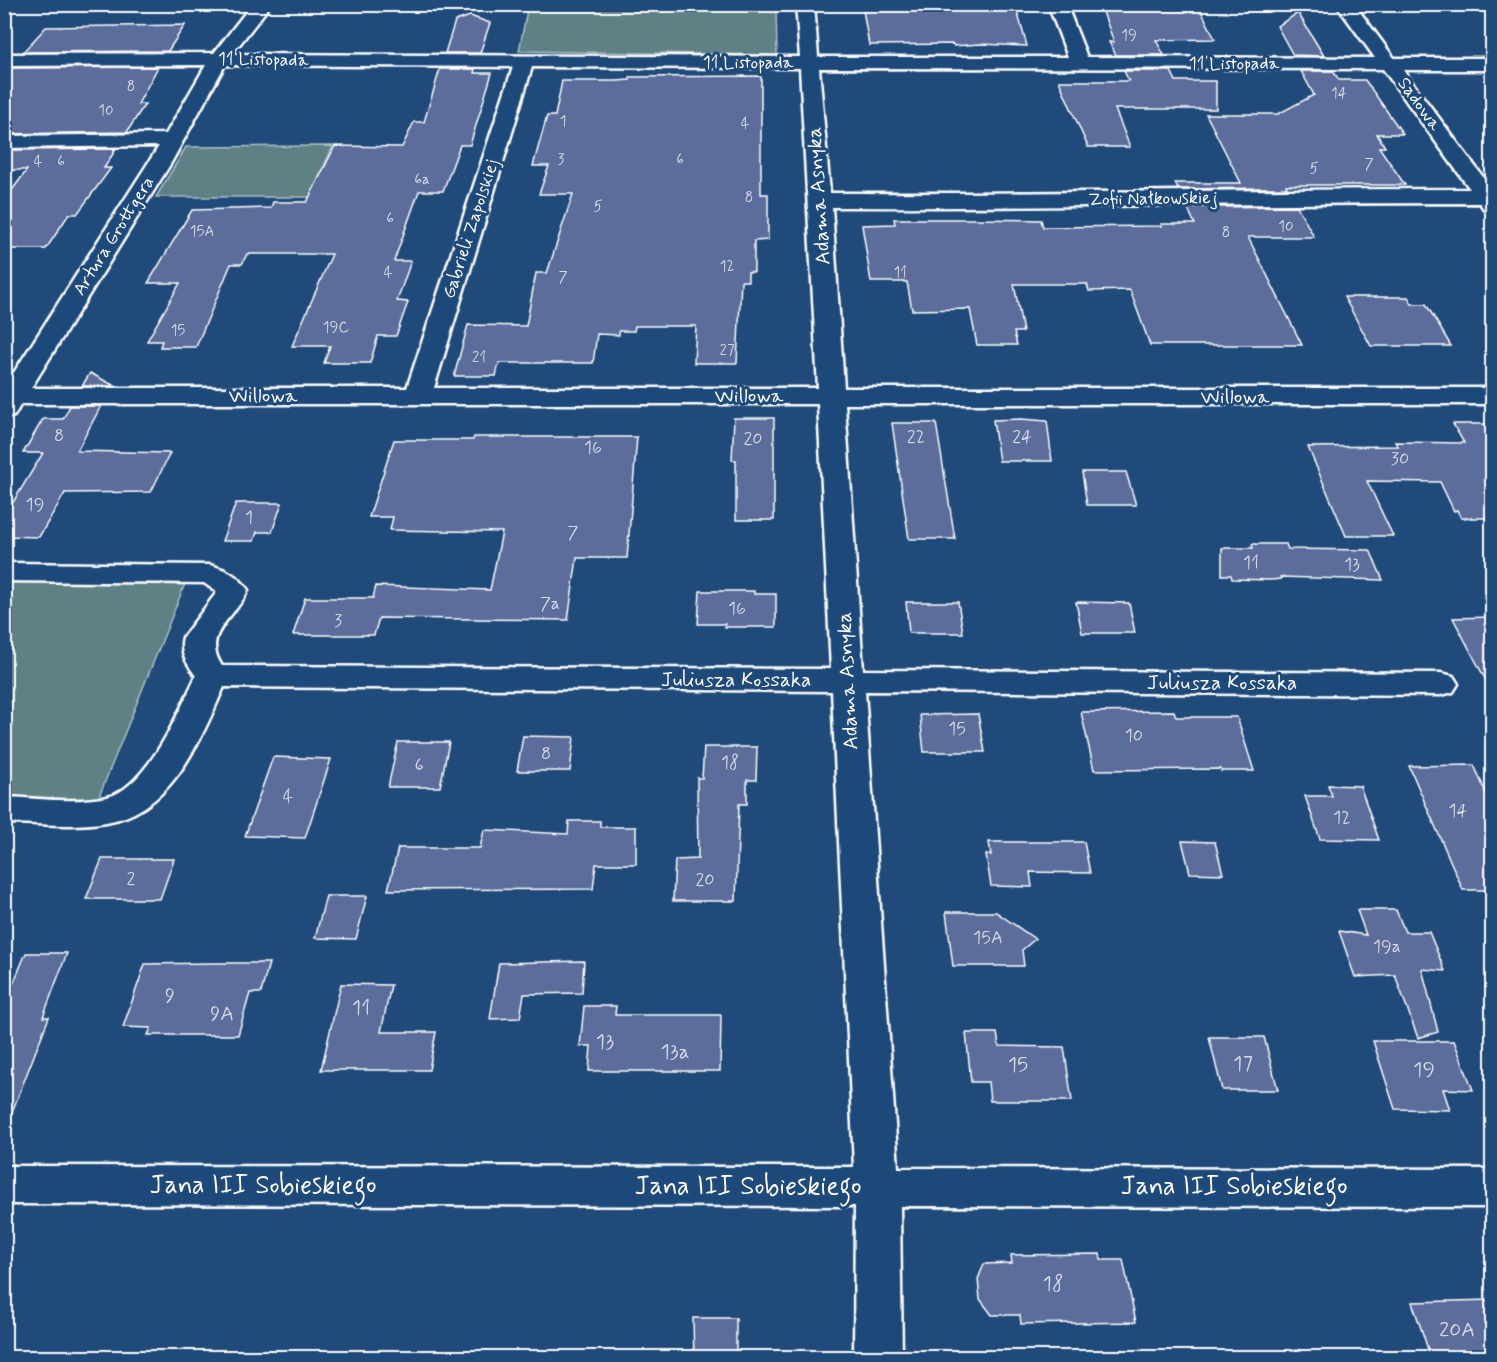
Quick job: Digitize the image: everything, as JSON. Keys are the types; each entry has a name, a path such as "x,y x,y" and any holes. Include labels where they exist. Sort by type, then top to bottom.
{"street":[{"name":"Artura Grottgera","path":"7,401 173,140 219,59 262,4"},
{"name":"Adama Asnyka","path":"805,4 820,200 877,1187 878,1358"},
{"path":"1057,4 1080,64"},
{"name":"Sadowa","path":"1345,4 1490,200"},
{"name":"11 Listopada","path":"4,60 219,59 242,61 809,64 1492,64"},
{"name":"Gabrieli Zapolskiej","path":"418,396 524,62"},
{"path":"4,142 173,140"},
{"name":"Zofii Nałkowskiej","path":"820,200 1045,201 1302,196 1490,200"},
{"name":"Willowa","path":"7,401 418,396 1492,396"},
{"path":"4,572 210,574 222,580 233,590 231,597 205,627 197,645 198,655 212,676 184,737 153,781 137,796 121,806 101,810 4,810"},
{"name":"Juliusza Kossaka","path":"212,676 1441,684"},
{"name":"Jana III Sobieskiego","path":"4,1185 1492,1188"}],"green space":[{"path":"528,5 776,5 777,55 519,51"},
{"path":"333,146 310,197 156,197 186,147"},
{"path":"5,579 187,579 98,799 5,799"}],"building":[{"path":"862,4 1015,4 1027,46 869,45"},
{"path":"1100,4 1198,4 1215,39 1156,40 1164,55 1116,55 1109,42 1114,42"},
{"path":"1298,13 1324,56 1293,55 1277,26"},
{"path":"470,16 490,23 480,53 445,53 455,21"},
{"path":"185,25 168,51 23,52 46,27"},
{"path":"158,67 138,104 145,104 127,132 4,134 4,73 8,68"},
{"path":"440,69 475,69 474,73 492,73 470,145 460,145 443,191 419,191 394,261 411,261 397,301 408,302 396,336 378,336 370,363 324,363 330,346 292,346 332,254 247,254 242,264 231,264 196,347 160,347 162,341 147,341 180,283 148,283 192,210 271,208 273,202 307,202 335,146 402,147 414,122 424,122"},
{"path":"1124,71 1171,71 1176,81 1216,81 1216,109 1115,109 1130,147 1088,147 1059,81 1129,81"},
{"path":"1301,71 1333,71 1339,80 1365,80 1403,134 1377,134 1385,147 1379,147 1405,185 1286,185 1287,188 1178,189 1175,183 1241,183 1206,114 1278,114 1314,95"},
{"path":"761,76 761,194 768,194 768,240 754,241 754,272 748,272 748,281 741,281 737,363 694,363 696,326 635,326 634,331 619,331 619,335 597,334 593,363 499,363 496,376 454,376 468,325 526,326 536,273 547,273 573,194 539,194 549,166 533,166 547,116 555,116 562,81 616,81 630,80 630,77"},
{"path":"116,149 104,168 111,168 77,214 69,214 46,249 4,249 4,201 27,170 4,170 4,150"},
{"path":"1297,206 1314,237 1248,237 1302,345 1150,345 1130,290 1089,291 1087,284 1014,284 1023,332 1014,332 1017,345 977,345 970,309 912,310 907,282 871,282 862,225 895,224 894,219 971,219 1041,220 1043,227 1162,226 1161,224 1195,224 1187,207"},
{"path":"1344,297 1408,297 1412,304 1426,304 1451,346 1371,346"},
{"path":"90,373 113,385 113,386 82,386"},
{"path":"70,406 101,406 77,451 170,453 151,492 65,493 39,537 4,536 4,517 43,453 23,453 43,419 63,419"},
{"path":"734,418 774,418 774,520 736,520 736,460 732,460"},
{"path":"993,420 1047,421 1052,461 999,461"},
{"path":"892,423 936,423 955,539 909,539"},
{"path":"1453,424 1492,424 1492,518 1461,518 1457,510 1454,511 1440,482 1367,481 1393,536 1346,536 1308,447 1398,446 1395,442 1464,443"},
{"path":"474,437 637,437 627,558 577,558 568,620 379,618 374,635 293,635 305,598 373,598 376,586 490,590 502,532 390,530 393,517 369,517 394,440 473,440"},
{"path":"1082,472 1126,472 1136,505 1087,505"},
{"path":"236,503 282,503 272,532 257,532 254,541 222,541"},
{"path":"1252,544 1286,544 1288,549 1370,550 1383,580 1280,577 1281,579 1271,580 1232,579 1231,575 1222,575 1222,548 1253,548"},
{"path":"700,591 754,591 754,594 776,594 776,627 725,627 725,624 698,624"},
{"path":"906,602 958,602 963,633 909,633"},
{"path":"1076,602 1129,603 1135,633 1082,633"},
{"path":"1492,617 1492,692 1453,618"},
{"path":"1174,711 1176,717 1237,717 1254,771 1094,770 1081,712"},
{"path":"978,714 985,752 924,752 920,715"},
{"path":"523,736 574,737 570,771 517,771"},
{"path":"398,742 449,742 440,787 388,787"},
{"path":"704,747 757,747 756,780 747,780 747,804 739,804 736,901 673,901 675,860 698,859 697,778 702,778"},
{"path":"273,757 331,759 305,838 245,836"},
{"path":"1474,765 1492,807 1492,890 1463,890 1409,766"},
{"path":"1328,785 1360,786 1379,840 1320,839 1305,796 1332,796"},
{"path":"569,821 600,821 600,827 636,827 636,864 596,864 593,889 388,890 398,848 480,848 484,830 568,834"},
{"path":"1182,841 1215,842 1223,874 1190,873"},
{"path":"989,842 1084,842 1090,873 1030,872 1032,887 991,886 986,855 991,855"},
{"path":"102,859 174,859 160,899 86,899"},
{"path":"326,896 367,896 356,939 315,938"},
{"path":"1357,910 1396,910 1405,932 1429,932 1445,971 1422,969 1438,1032 1418,1038 1395,975 1355,977 1339,931 1366,935"},
{"path":"946,912 996,912 1035,939 1022,950 1024,966 953,966"},
{"path":"26,953 67,953 43,1017 49,1017 7,1125 4,1125 4,1006"},
{"path":"584,961 582,993 524,994 520,1018 490,1019 499,963"},
{"path":"269,963 261,993 250,993 238,1035 148,1035 151,1028 123,1027 145,964"},
{"path":"341,984 391,985 381,1032 436,1032 429,1070 321,1070"},
{"path":"584,1006 616,1006 615,1015 721,1015 720,1071 589,1071 591,1046 580,1046"},
{"path":"966,1033 997,1033 999,1046 1064,1047 1072,1101 990,1101 988,1082 971,1082"},
{"path":"1209,1037 1264,1037 1278,1090 1222,1090"},
{"path":"1373,1041 1454,1041 1473,1090 1443,1089 1450,1110 1395,1109"},
{"path":"1100,1254 1101,1260 1123,1260 1136,1322 1021,1324 1020,1315 992,1315 980,1299 978,1279 984,1264 1012,1263 1011,1255"},
{"path":"1492,1300 1492,1358 1431,1358 1412,1302"},
{"path":"693,1318 736,1318 736,1358 694,1358"}]}
